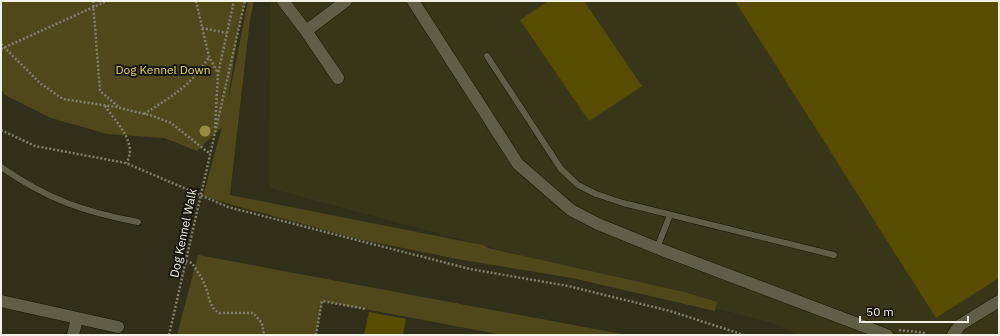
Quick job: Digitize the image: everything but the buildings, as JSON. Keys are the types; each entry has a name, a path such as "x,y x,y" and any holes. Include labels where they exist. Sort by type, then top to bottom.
{"street":[{"path":"283,1 306,31 338,78"},
{"path":"306,31 346,1"},
{"path":"413,1 518,164 571,210 598,224 658,248 887,335"},
{"path":"1,301 118,327"},
{"path":"953,335 960,325 999,301"},
{"path":"73,335 77,318"}],"lane":[{"path":"487,56 549,153 561,169 578,185 596,194 623,203 834,255"},
{"path":"1,167 50,197 101,215 138,222"},
{"path":"658,248 670,215"}],"path":[{"path":"93,1 92,6 100,91 120,108"},
{"path":"2,48 92,6 107,1"},
{"path":"196,1 209,57 218,74"},
{"name":"Dog Kennel Walk","path":"215,134 218,74 234,1"},
{"name":"Dog Kennel Walk","path":"169,335 209,153 215,134 245,1"},
{"path":"202,28 227,33"},
{"path":"1,44 2,48 41,84 64,99 120,108 171,123 209,153"},
{"path":"144,114 177,94 199,73 209,57"},
{"path":"105,106 131,146 131,156 126,163"},
{"path":"1,130 35,146 126,163 228,206 470,269 568,286 670,311 744,335"},
{"path":"186,261 192,263 195,268 206,288 214,310 219,313 253,313 262,323 264,335"},
{"path":"316,335 322,301 366,309"}],"shaded area":[{"path":"270,1 999,1 999,335 798,335 775,324 269,188"}],"green space":[{"name":"Dog Kennel Down","path":"1,1 245,1 238,33 227,106 248,1 254,1 250,19 230,195 483,245 488,248 684,292 717,302 715,311 572,278 457,259 358,239 203,196 222,127 197,151 164,138 107,134 51,118 5,95 1,88"},
{"path":"198,255 627,335 503,335 322,301 316,335 177,335"}]}
